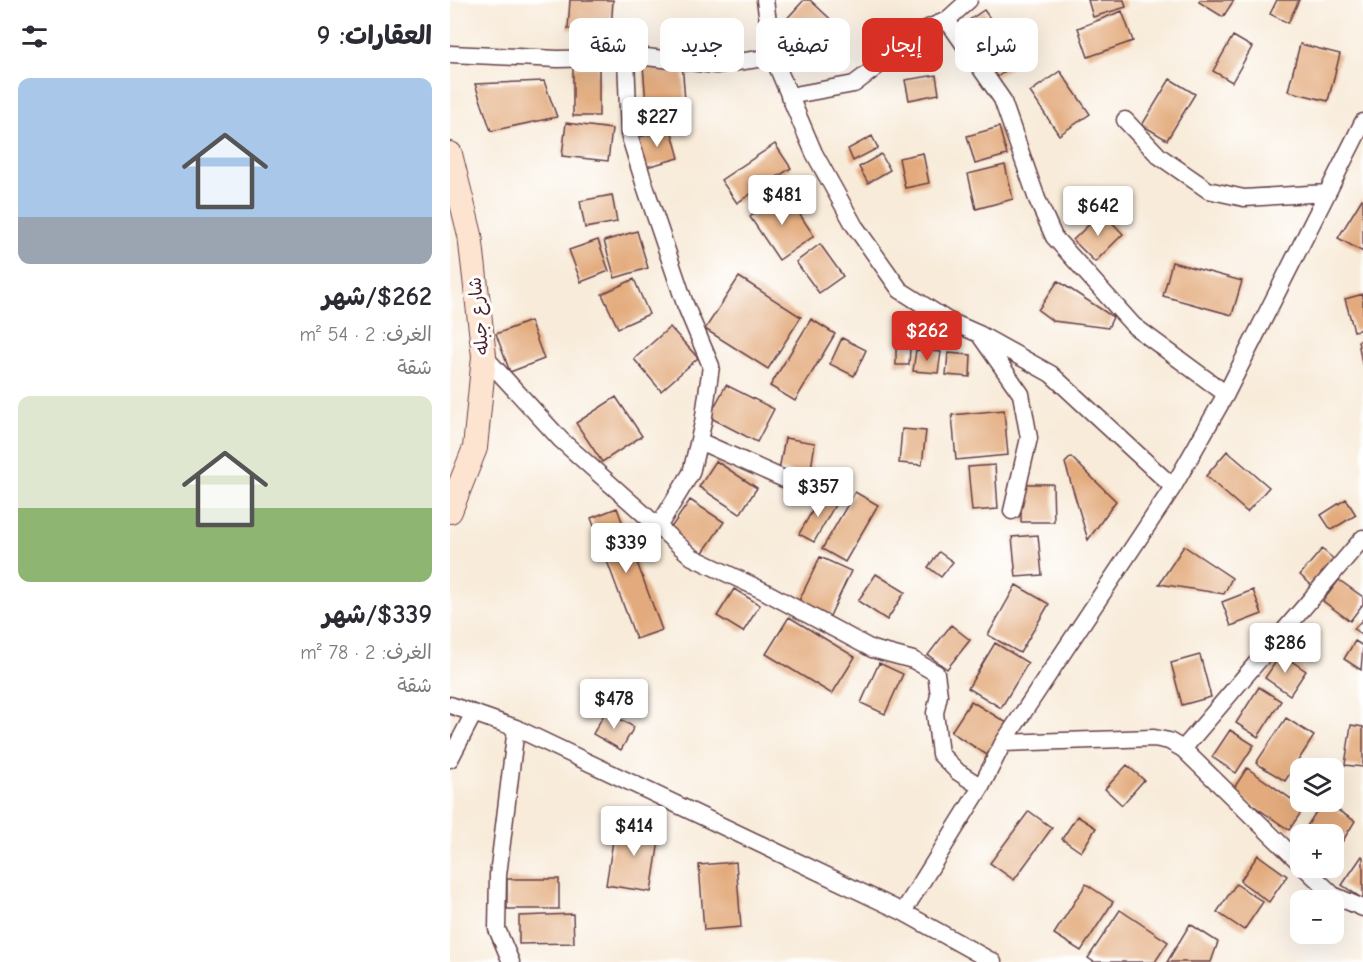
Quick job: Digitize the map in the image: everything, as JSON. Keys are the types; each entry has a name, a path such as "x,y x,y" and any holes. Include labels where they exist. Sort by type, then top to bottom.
{"main road":[{"name":"شارع جبله","path":"450,154 470,235 484,356 475,448 450,511"}],"street":[{"path":"765,0 768,18"},
{"path":"789,96 854,84 928,28 947,20 969,0"},
{"path":"947,20 1002,99 1037,199 1053,237 1134,326 1226,394"},
{"path":"450,54 569,59"},
{"path":"648,57 716,65 756,59"},
{"path":"627,72 629,134 685,304 711,366 699,441 691,473 658,527"},
{"path":"779,72 814,153 854,225 900,290 947,320 979,334 1052,374 1173,487"},
{"path":"1125,120 1159,156 1208,190 1244,198 1327,193"},
{"path":"903,912 981,787 1003,743 1173,487 1226,394 1363,122"},
{"path":"979,334 1021,394 1029,438 1012,510"},
{"path":"484,356 561,440 692,557 764,591 872,649 914,660 936,673 939,695 935,712 940,754 957,772 981,787"},
{"path":"699,441 784,479 819,485"},
{"path":"1183,749 1363,538"},
{"path":"450,705 516,728 903,912 993,962"},
{"path":"450,759 474,713"},
{"path":"511,962 497,929 498,875 516,728"},
{"path":"1003,743 1154,738 1169,741 1183,749 1290,853"},
{"path":"1315,878 1333,895 1363,908"}],"building":[{"path":"570,0 613,0 612,18 569,18 568,29"},
{"path":"804,0 810,0 829,18 787,18"},
{"path":"1088,0 1124,0 1126,7 1093,17"},
{"path":"1200,0 1234,0 1223,17 1199,2"},
{"path":"1277,0 1299,0 1288,23 1270,14"},
{"path":"984,10 990,18 972,18"},
{"path":"1122,11 1133,41 1088,57 1078,28"},
{"path":"1233,36 1252,47 1232,82 1213,71"},
{"path":"1300,44 1340,54 1328,101 1288,91"},
{"path":"660,64 660,72 683,72 686,114 647,117 644,72 648,72 648,65"},
{"path":"1060,71 1090,114 1059,135 1030,92"},
{"path":"573,72 599,72 599,116 573,116"},
{"path":"992,72 1004,72 996,78"},
{"path":"936,75 939,94 909,100 905,80"},
{"path":"1170,79 1195,94 1167,140 1142,125"},
{"path":"544,81 557,117 491,131 475,84"},
{"path":"566,123 612,129 608,161 562,156"},
{"path":"999,127 1007,155 975,164 967,136"},
{"path":"671,129 679,158 643,168 635,138"},
{"path":"872,136 878,148 853,161 848,149"},
{"path":"775,144 791,168 737,203 721,180"},
{"path":"923,153 929,183 905,188 899,158"},
{"path":"881,154 890,170 868,183 859,167"},
{"path":"1005,165 1013,199 976,209 968,174"},
{"path":"785,192 814,236 779,260 750,217"},
{"path":"612,195 617,222 585,228 580,201"},
{"path":"1363,200 1363,252 1338,238"},
{"path":"1102,212 1123,234 1095,262 1073,240"},
{"path":"637,231 648,268 615,278 604,241"},
{"path":"598,240 609,271 581,282 569,250"},
{"path":"820,244 843,276 819,293 796,262"},
{"path":"1172,262 1242,281 1232,315 1163,296"},
{"path":"739,277 801,317 768,369 705,329"},
{"path":"634,279 649,314 618,328 602,294"},
{"path":"1058,281 1113,317 1108,328 1053,321 1038,310"},
{"path":"1363,294 1363,329 1354,331 1345,299"},
{"path":"811,319 835,334 795,401 770,386"},
{"path":"530,321 544,359 510,372 496,334"},
{"path":"670,327 698,358 661,391 634,359"},
{"path":"842,338 866,350 854,376 830,364"},
{"path":"1363,340 1363,364 1362,364 1358,341"},
{"path":"896,348 910,348 909,365 896,365"},
{"path":"916,350 941,352 938,373 913,371"},
{"path":"948,353 971,355 970,377 946,375"},
{"path":"726,385 774,409 757,442 709,417"},
{"path":"616,397 642,436 602,462 576,423"},
{"path":"1004,410 1008,455 956,460 952,415"},
{"path":"902,429 926,431 922,465 899,463"},
{"path":"785,438 815,443 810,475 779,470"},
{"path":"1227,451 1269,487 1247,512 1206,476"},
{"path":"1071,457 1116,501 1088,540 1065,463"},
{"path":"716,461 757,488 740,514 699,487"},
{"path":"995,465 998,509 972,511 968,467"},
{"path":"1021,484 1053,484 1054,522 1021,522"},
{"path":"855,492 878,505 845,562 822,549"},
{"path":"822,494 836,503 814,542 799,534"},
{"path":"1346,499 1356,515 1331,530 1321,515"},
{"path":"690,500 724,522 702,554 668,532"},
{"path":"617,508 662,630 636,639 591,518"},
{"path":"1038,535 1042,575 1016,577 1012,537"},
{"path":"1184,546 1232,578 1224,594 1159,584"},
{"path":"1322,549 1337,562 1315,588 1300,575"},
{"path":"939,552 953,562 941,577 928,567"},
{"path":"820,557 851,571 829,618 798,603"},
{"path":"876,574 905,592 887,620 858,601"},
{"path":"1339,580 1363,597 1363,604 1350,621 1323,601"},
{"path":"1016,585 1049,604 1020,653 988,635"},
{"path":"734,589 760,605 743,632 717,616"},
{"path":"1253,590 1262,614 1231,626 1222,602"},
{"path":"789,617 855,657 832,694 766,654"},
{"path":"1363,619 1363,636 1354,629"},
{"path":"951,625 970,640 947,669 928,655"},
{"path":"1355,641 1363,646 1361,670 1344,659"},
{"path":"995,643 1028,663 1001,708 968,688"},
{"path":"1281,654 1306,671 1290,695 1265,678"},
{"path":"1200,655 1211,697 1182,705 1171,663"},
{"path":"879,663 903,674 885,714 861,703"},
{"path":"1259,687 1281,701 1258,737 1236,723"},
{"path":"971,701 1007,723 987,755 951,732"},
{"path":"606,711 634,727 621,750 593,734"},
{"path":"1286,718 1314,736 1300,758 1290,758 1290,773 1285,781 1256,763"},
{"path":"1351,725 1363,727 1363,767 1345,765"},
{"path":"1230,730 1254,745 1236,773 1212,757"},
{"path":"1127,765 1144,780 1122,805 1105,789"},
{"path":"1247,768 1290,798 1290,812 1301,812 1293,824 1290,824 1289,830 1232,791"},
{"path":"1029,811 1052,828 1014,880 990,863"},
{"path":"1316,812 1341,812 1355,821 1344,839 1344,824 1308,824"},
{"path":"1077,816 1096,828 1081,852 1062,839"},
{"path":"616,822 661,828 651,892 606,885"},
{"path":"1258,855 1287,876 1269,902 1240,881"},
{"path":"1363,857 1363,899 1342,885"},
{"path":"736,862 741,927 704,930 699,865"},
{"path":"507,879 559,879 559,909 507,909"},
{"path":"1086,884 1113,902 1081,951 1054,934"},
{"path":"1236,884 1263,902 1244,930 1217,912"},
{"path":"1120,910 1168,942 1155,962 1094,962 1088,958"},
{"path":"573,914 574,943 519,944 519,916"},
{"path":"1190,924 1218,942 1211,962 1167,962"}]}
